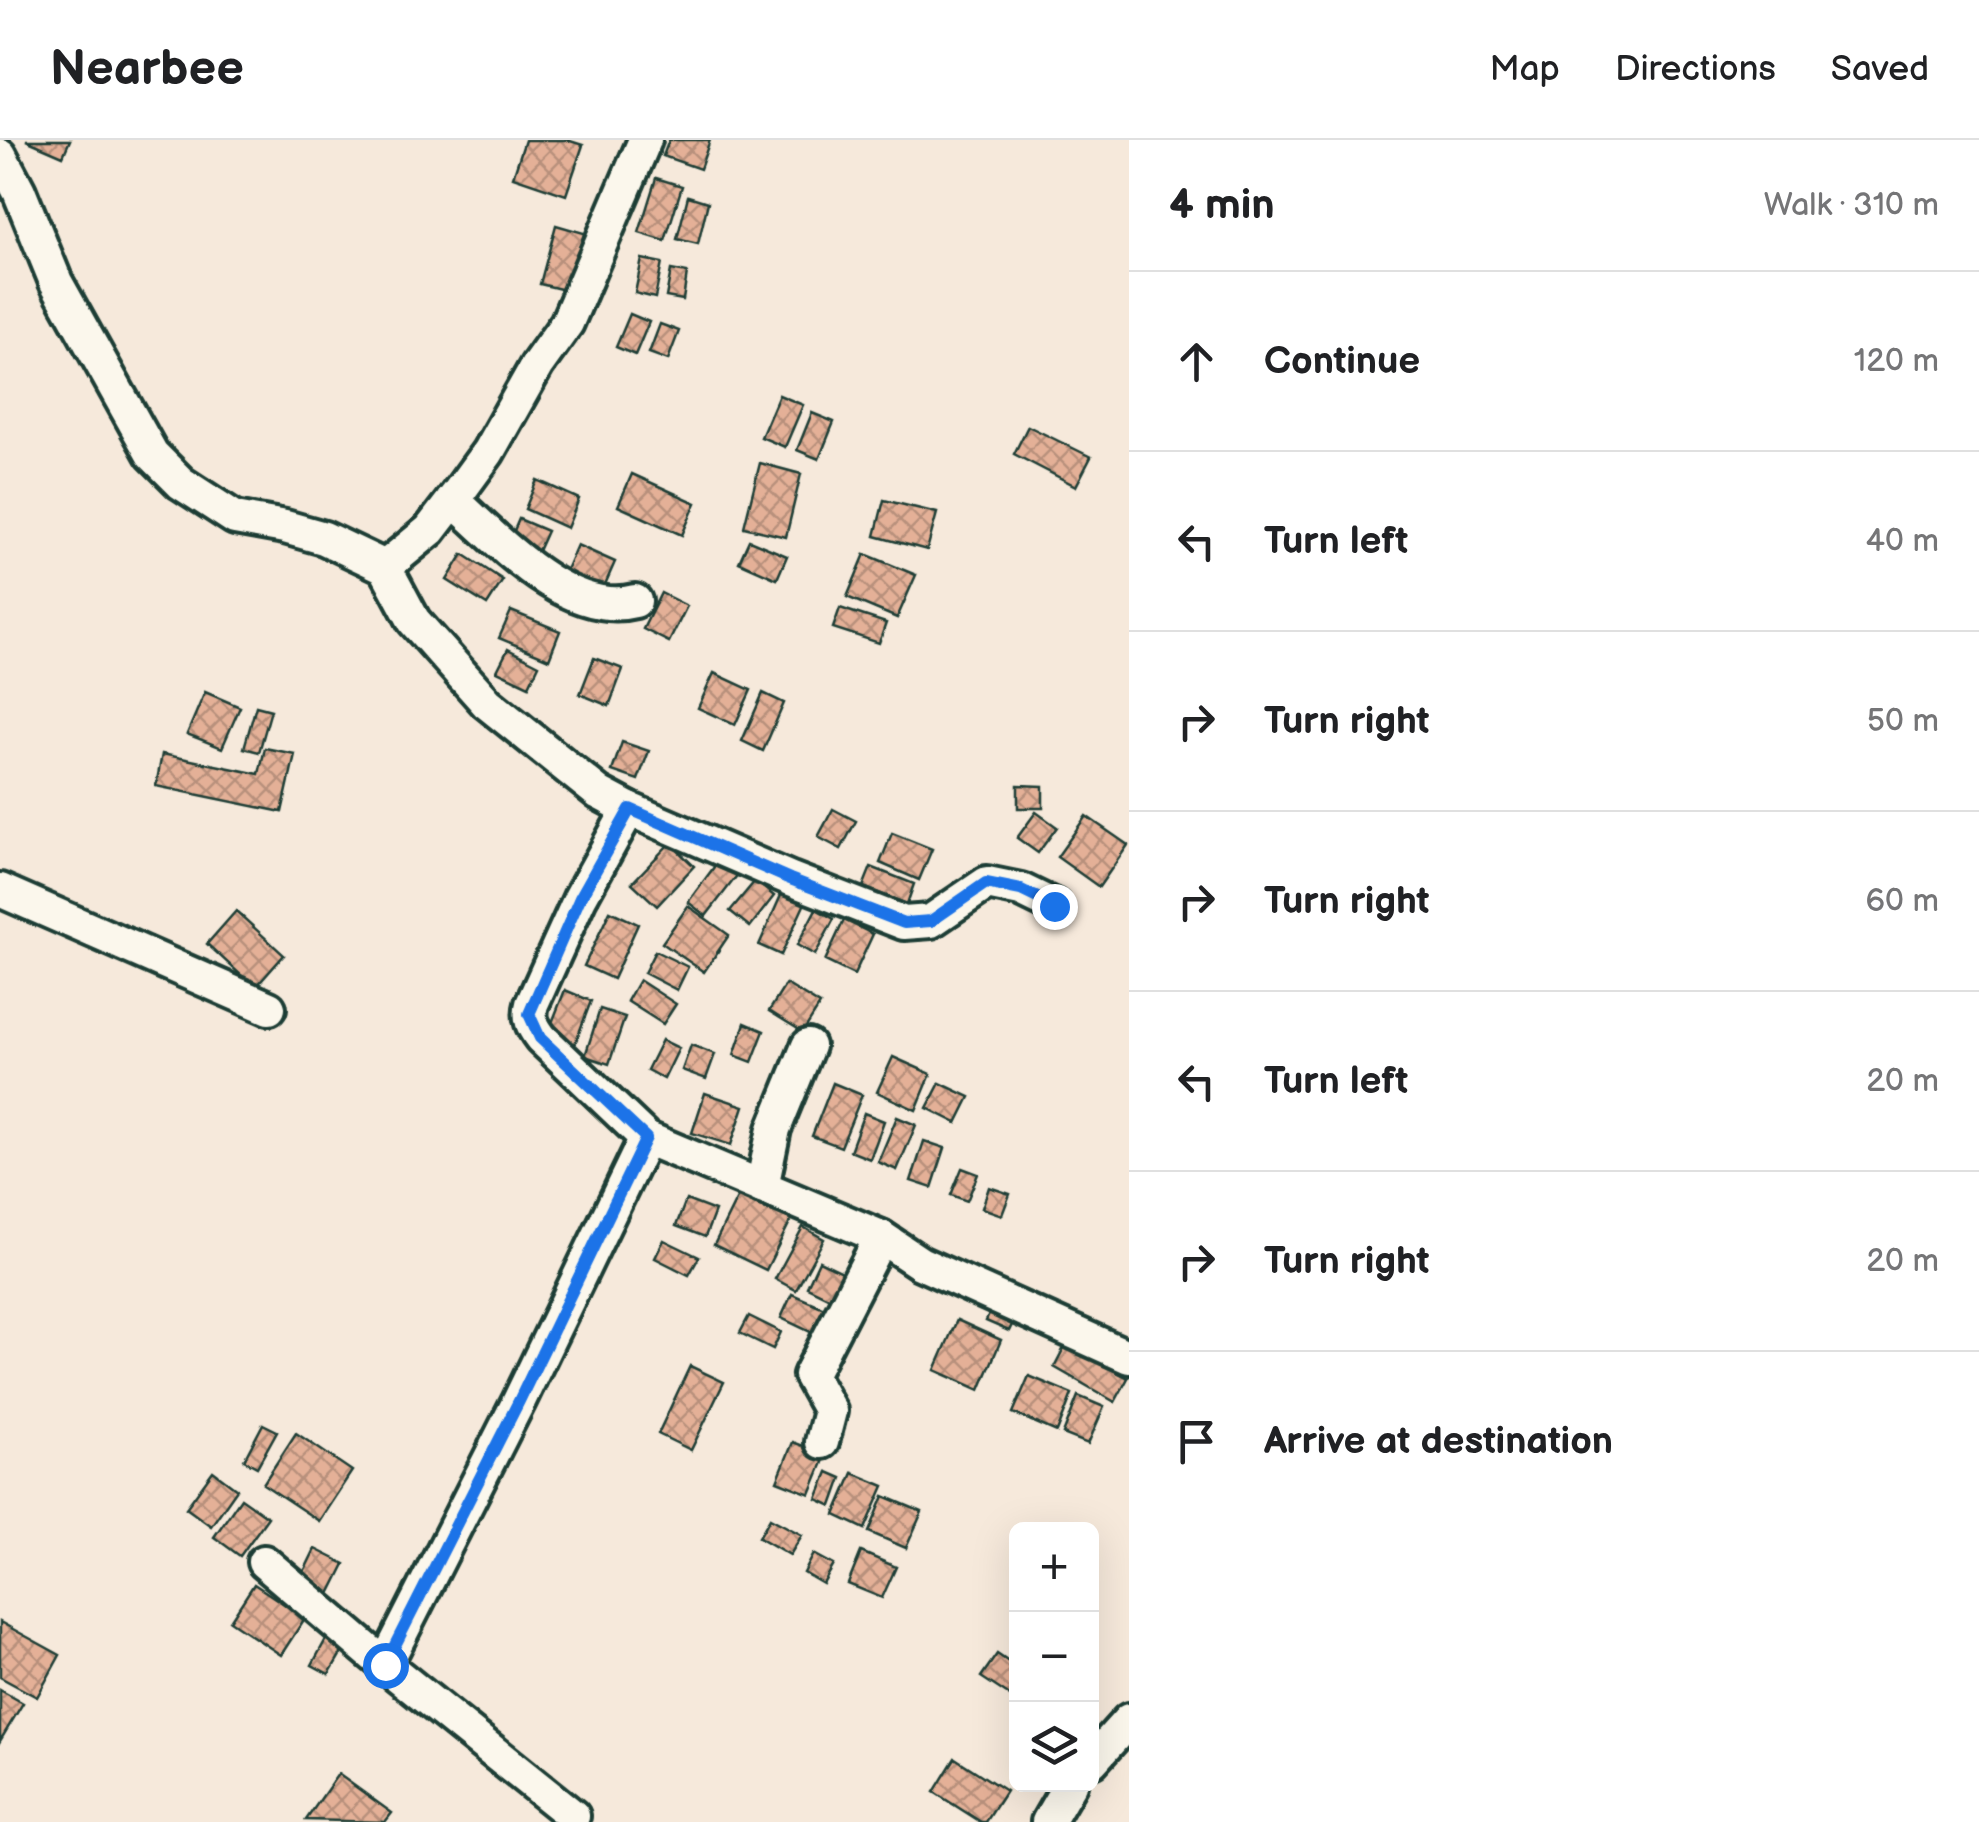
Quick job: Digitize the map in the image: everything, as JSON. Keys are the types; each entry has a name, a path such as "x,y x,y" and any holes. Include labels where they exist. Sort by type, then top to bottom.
{"street":[{"path":"385,567 430,530 453,500 488,452 567,323 645,140"},
{"path":"0,155 56,282 152,454 181,482 235,518 324,538 385,567 414,621 487,702 599,794 790,879 904,923 931,921 986,883 1021,890 1054,906"},
{"path":"453,500 521,561 551,582 604,604 635,602"},
{"path":"630,809 580,898 529,1014 540,1038 646,1138 881,1237 920,1263 1129,1357"},
{"path":"0,890 269,1008"},
{"path":"762,1187 774,1129 808,1046"},
{"path":"385,1665 646,1138"},
{"path":"822,1442 830,1411 810,1375 881,1237"},
{"path":"264,1562 573,1816"},
{"path":"1099,1753 1129,1720"},
{"path":"1048,1822 1065,1792"}],"building":[{"path":"26,140 70,140 63,156"},
{"path":"525,140 567,140 583,145 566,195 513,177"},
{"path":"669,140 710,140 700,169 663,156"},
{"path":"656,178 682,186 665,241 639,233"},
{"path":"688,196 708,202 698,244 677,239"},
{"path":"556,225 584,233 569,291 540,284"},
{"path":"642,259 662,263 655,298 635,293"},
{"path":"671,270 687,273 683,300 666,297"},
{"path":"630,314 649,322 635,355 616,347"},
{"path":"660,324 679,331 668,360 649,353"},
{"path":"779,395 803,405 785,447 761,437"},
{"path":"812,413 834,422 819,459 797,450"},
{"path":"1028,426 1091,457 1076,486 1014,454"},
{"path":"760,463 801,474 786,537 744,527"},
{"path":"632,474 696,503 682,535 618,506"},
{"path":"537,480 579,499 567,528 525,509"},
{"path":"884,500 937,513 927,550 875,536"},
{"path":"519,519 547,531 537,553 510,540"},
{"path":"749,540 787,556 777,579 739,562"},
{"path":"577,545 615,562 603,589 565,572"},
{"path":"463,554 503,580 487,605 447,580"},
{"path":"865,554 916,575 897,618 847,597"},
{"path":"661,593 687,606 669,642 643,629"},
{"path":"840,608 886,623 879,643 833,628"},
{"path":"511,611 560,631 549,659 499,638"},
{"path":"508,649 539,665 529,686 497,671"},
{"path":"594,658 623,669 609,706 580,694"},
{"path":"714,673 751,690 735,725 698,708"},
{"path":"205,692 240,707 222,748 187,734"},
{"path":"763,693 784,703 763,751 742,741"},
{"path":"256,706 271,710 259,752 244,748"},
{"path":"622,742 649,751 638,780 612,771"},
{"path":"265,748 295,754 282,812 156,786 162,754 259,774"},
{"path":"1018,785 1043,786 1043,808 1018,808"},
{"path":"833,809 856,821 841,849 818,837"},
{"path":"1036,812 1057,827 1038,853 1017,838"},
{"path":"1086,816 1128,845 1099,887 1057,857"},
{"path":"892,833 932,849 919,880 880,863"},
{"path":"670,843 694,866 657,906 632,883"},
{"path":"720,859 739,873 706,916 688,902"},
{"path":"871,867 914,884 907,904 863,887"},
{"path":"755,881 774,896 750,927 730,911"},
{"path":"782,893 805,903 781,955 759,945"},
{"path":"688,906 729,935 704,972 662,943"},
{"path":"816,909 834,919 815,955 797,945"},
{"path":"236,911 284,955 255,988 207,944"},
{"path":"610,911 638,924 613,979 584,966"},
{"path":"844,920 873,934 854,975 825,961"},
{"path":"655,951 688,967 677,990 644,973"},
{"path":"639,980 676,1004 663,1024 627,1001"},
{"path":"786,984 820,1005 803,1032 769,1011"},
{"path":"565,990 591,1001 573,1049 546,1038"},
{"path":"600,1009 625,1017 609,1064 585,1056"},
{"path":"745,1023 764,1031 752,1062 734,1055"},
{"path":"662,1040 679,1048 664,1079 647,1070"},
{"path":"691,1045 715,1054 706,1079 682,1070"},
{"path":"893,1057 931,1074 916,1110 877,1092"},
{"path":"833,1083 862,1095 841,1147 812,1136"},
{"path":"940,1083 970,1097 957,1123 927,1108"},
{"path":"705,1093 744,1106 731,1145 692,1133"},
{"path":"864,1113 884,1121 870,1159 850,1151"},
{"path":"897,1117 916,1125 897,1170 878,1162"},
{"path":"924,1141 945,1148 932,1188 911,1181"},
{"path":"962,1168 978,1174 967,1201 951,1195"},
{"path":"989,1187 1010,1194 1002,1215 982,1208"},
{"path":"741,1190 793,1216 766,1270 714,1245"},
{"path":"686,1200 715,1211 705,1237 676,1226"},
{"path":"803,1227 824,1239 796,1290 775,1279"},
{"path":"664,1240 699,1257 689,1275 655,1258"},
{"path":"819,1261 847,1274 834,1300 807,1287"},
{"path":"792,1294 831,1311 819,1336 781,1318"},
{"path":"996,1299 1019,1310 1009,1331 986,1321"},
{"path":"749,1316 781,1332 773,1349 740,1333"},
{"path":"957,1320 1001,1340 980,1390 935,1370"},
{"path":"1066,1344 1128,1378 1115,1402 1054,1367"},
{"path":"690,1366 724,1382 691,1450 658,1434"},
{"path":"1029,1376 1072,1394 1057,1432 1013,1413"},
{"path":"1078,1396 1104,1407 1088,1444 1063,1434"},
{"path":"263,1424 277,1431 257,1467 244,1460"},
{"path":"296,1433 352,1471 319,1521 263,1484"},
{"path":"793,1442 826,1455 810,1494 777,1481"},
{"path":"213,1471 237,1489 211,1526 186,1508"},
{"path":"828,1472 842,1478 832,1506 817,1499"},
{"path":"853,1473 884,1486 865,1529 835,1515"},
{"path":"884,1496 922,1512 906,1548 869,1532"},
{"path":"241,1498 268,1517 240,1556 214,1537"},
{"path":"770,1518 802,1535 790,1555 759,1537"},
{"path":"315,1549 345,1564 327,1600 298,1584"},
{"path":"861,1552 896,1567 882,1598 848,1584"},
{"path":"814,1554 834,1565 823,1584 804,1573"},
{"path":"254,1584 305,1618 281,1655 230,1621"},
{"path":"0,1622 60,1655 37,1697 0,1677"},
{"path":"331,1630 349,1640 329,1674 312,1665"},
{"path":"997,1654 1009,1662 1009,1695 981,1677"},
{"path":"0,1690 23,1703 0,1741"},
{"path":"955,1758 1006,1791 986,1822 934,1792"},
{"path":"338,1774 392,1813 385,1822 306,1820"}],"route":[{"path":"385,1665 646,1138 540,1038 529,1014 580,898 630,809 890,920 931,921 986,883 1021,890 1054,906"}]}
